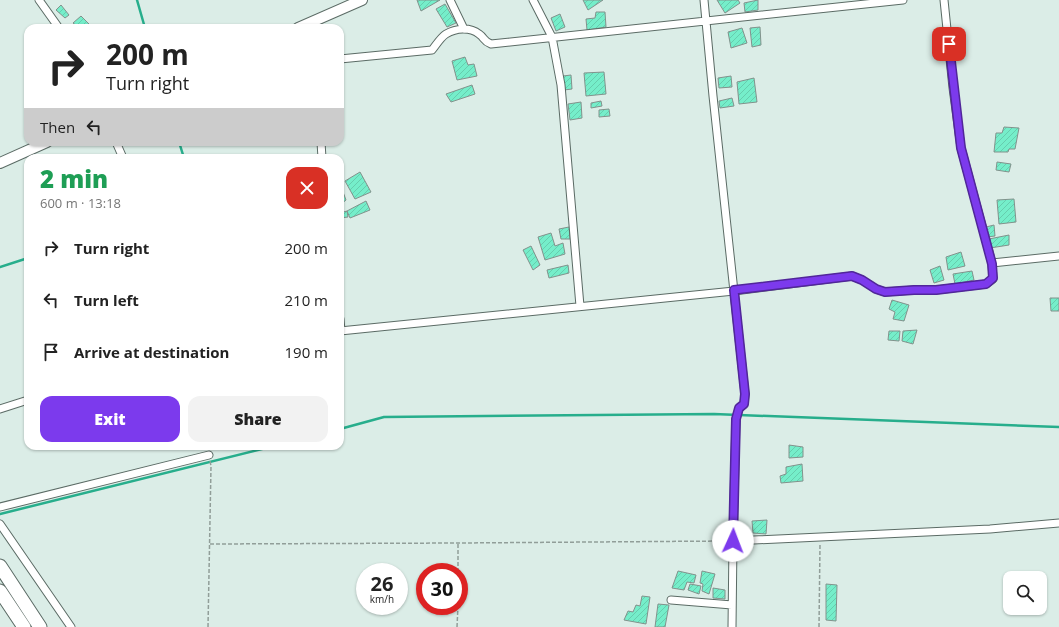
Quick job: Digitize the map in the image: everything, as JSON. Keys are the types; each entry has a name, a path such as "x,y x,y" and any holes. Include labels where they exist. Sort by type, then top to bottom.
{"highway":[{"path":"0,566 40,627"},
{"path":"0,591 24,627"}],"street":[{"path":"39,0 56,24"},
{"path":"307,24 362,0"},
{"path":"450,0 464,29"},
{"path":"533,0 552,37 561,85 580,306"},
{"path":"704,0 712,96 745,394 744,404 739,408 736,419 732,627"},
{"path":"344,59 432,50 445,34 464,29 469,29 480,34 486,42 491,44 903,0"},
{"path":"344,331 734,290 852,276 862,280 876,289 885,292 936,290 986,284 993,278 992,264 961,148 944,0"},
{"path":"0,163 38,146"},
{"path":"992,264 1059,256"},
{"path":"0,410 24,401"},
{"path":"0,507 209,455"},
{"path":"733,541 990,529 1059,523"},
{"path":"0,524 71,627"},
{"path":"671,600 732,604"}],"path":[{"path":"208,627 211,466 209,455"},
{"path":"819,627 820,536"},
{"path":"210,544 733,541"},
{"path":"458,543 458,563"},
{"path":"458,615 458,627"}],"building":[{"path":"417,0 440,0 421,11"},
{"path":"583,0 603,0 588,10"},
{"path":"717,0 738,0 740,3 725,13"},
{"path":"758,0 758,10 745,12 744,3"},
{"path":"445,4 456,23 447,27 436,9"},
{"path":"61,5 69,15 65,18 56,10"},
{"path":"596,12 605,12 606,27 587,30 586,19 595,18"},
{"path":"560,14 565,27 556,31 551,18"},
{"path":"81,16 89,24 74,24 73,23"},
{"path":"760,27 761,45 752,47 750,28"},
{"path":"742,28 747,43 731,48 728,32"},
{"path":"465,57 468,65 474,64 477,76 457,80 452,61"},
{"path":"604,72 606,94 586,96 584,73"},
{"path":"571,75 572,89 564,90 563,76"},
{"path":"731,76 732,87 719,88 718,78"},
{"path":"754,78 757,102 739,104 737,82"},
{"path":"472,85 475,94 451,102 446,94"},
{"path":"732,98 734,106 720,108 719,101"},
{"path":"601,101 602,106 591,108 591,103"},
{"path":"581,102 582,118 570,120 568,104"},
{"path":"609,109 610,116 599,117 599,110"},
{"path":"1004,127 1019,128 1015,149 1009,149 1008,152 994,152 996,133 1002,133"},
{"path":"997,162 1011,164 1009,172 996,170"},
{"path":"360,172 371,192 355,199 345,181"},
{"path":"1014,199 1016,222 999,224 997,200"},
{"path":"366,201 370,210 350,218 347,211"},
{"path":"347,211 348,217 344,218 344,212"},
{"path":"994,225 995,236 987,237 986,227"},
{"path":"569,227 570,239 561,239 559,229"},
{"path":"551,233 555,246 563,243 565,254 545,260 538,237"},
{"path":"1009,235 1009,245 990,248 989,239"},
{"path":"531,246 540,265 533,270 523,250"},
{"path":"961,252 965,266 948,270 946,257"},
{"path":"568,265 569,273 549,278 547,270"},
{"path":"940,266 944,280 934,283 930,270"},
{"path":"972,271 974,280 955,284 953,274"},
{"path":"1050,298 1059,298 1059,311 1051,311"},
{"path":"892,300 909,305 904,321 893,319 895,312 889,309"},
{"path":"917,330 913,344 902,341 903,331"},
{"path":"889,331 900,331 899,341 888,340"},
{"path":"789,445 803,447 803,457 789,458"},
{"path":"802,464 803,481 781,483 780,476 786,474 786,467"},
{"path":"767,520 766,534 753,533 752,521"},
{"path":"678,571 696,575 694,583 687,582 684,590 672,588"},
{"path":"702,571 715,574 709,594 702,591 703,584 700,583"},
{"path":"690,584 701,586 699,594 688,590"},
{"path":"826,584 837,585 836,621 826,620"},
{"path":"713,588 725,590 725,599 713,598"},
{"path":"642,596 650,597 646,624 624,620 628,611 633,612 636,605 640,606"},
{"path":"658,604 669,605 665,627 655,627"}],"waterway":[{"path":"137,0 144,24"},
{"path":"180,146 183,154"},
{"path":"0,267 24,259"},
{"path":"344,428 384,417 714,414 1059,427"},
{"path":"0,514 258,450"}],"route":[{"path":"733,541 736,419 739,408 744,404 745,394 734,290 852,276 862,280 876,289 885,292 936,290 986,284 993,278 992,264 961,148 949,44"}]}
